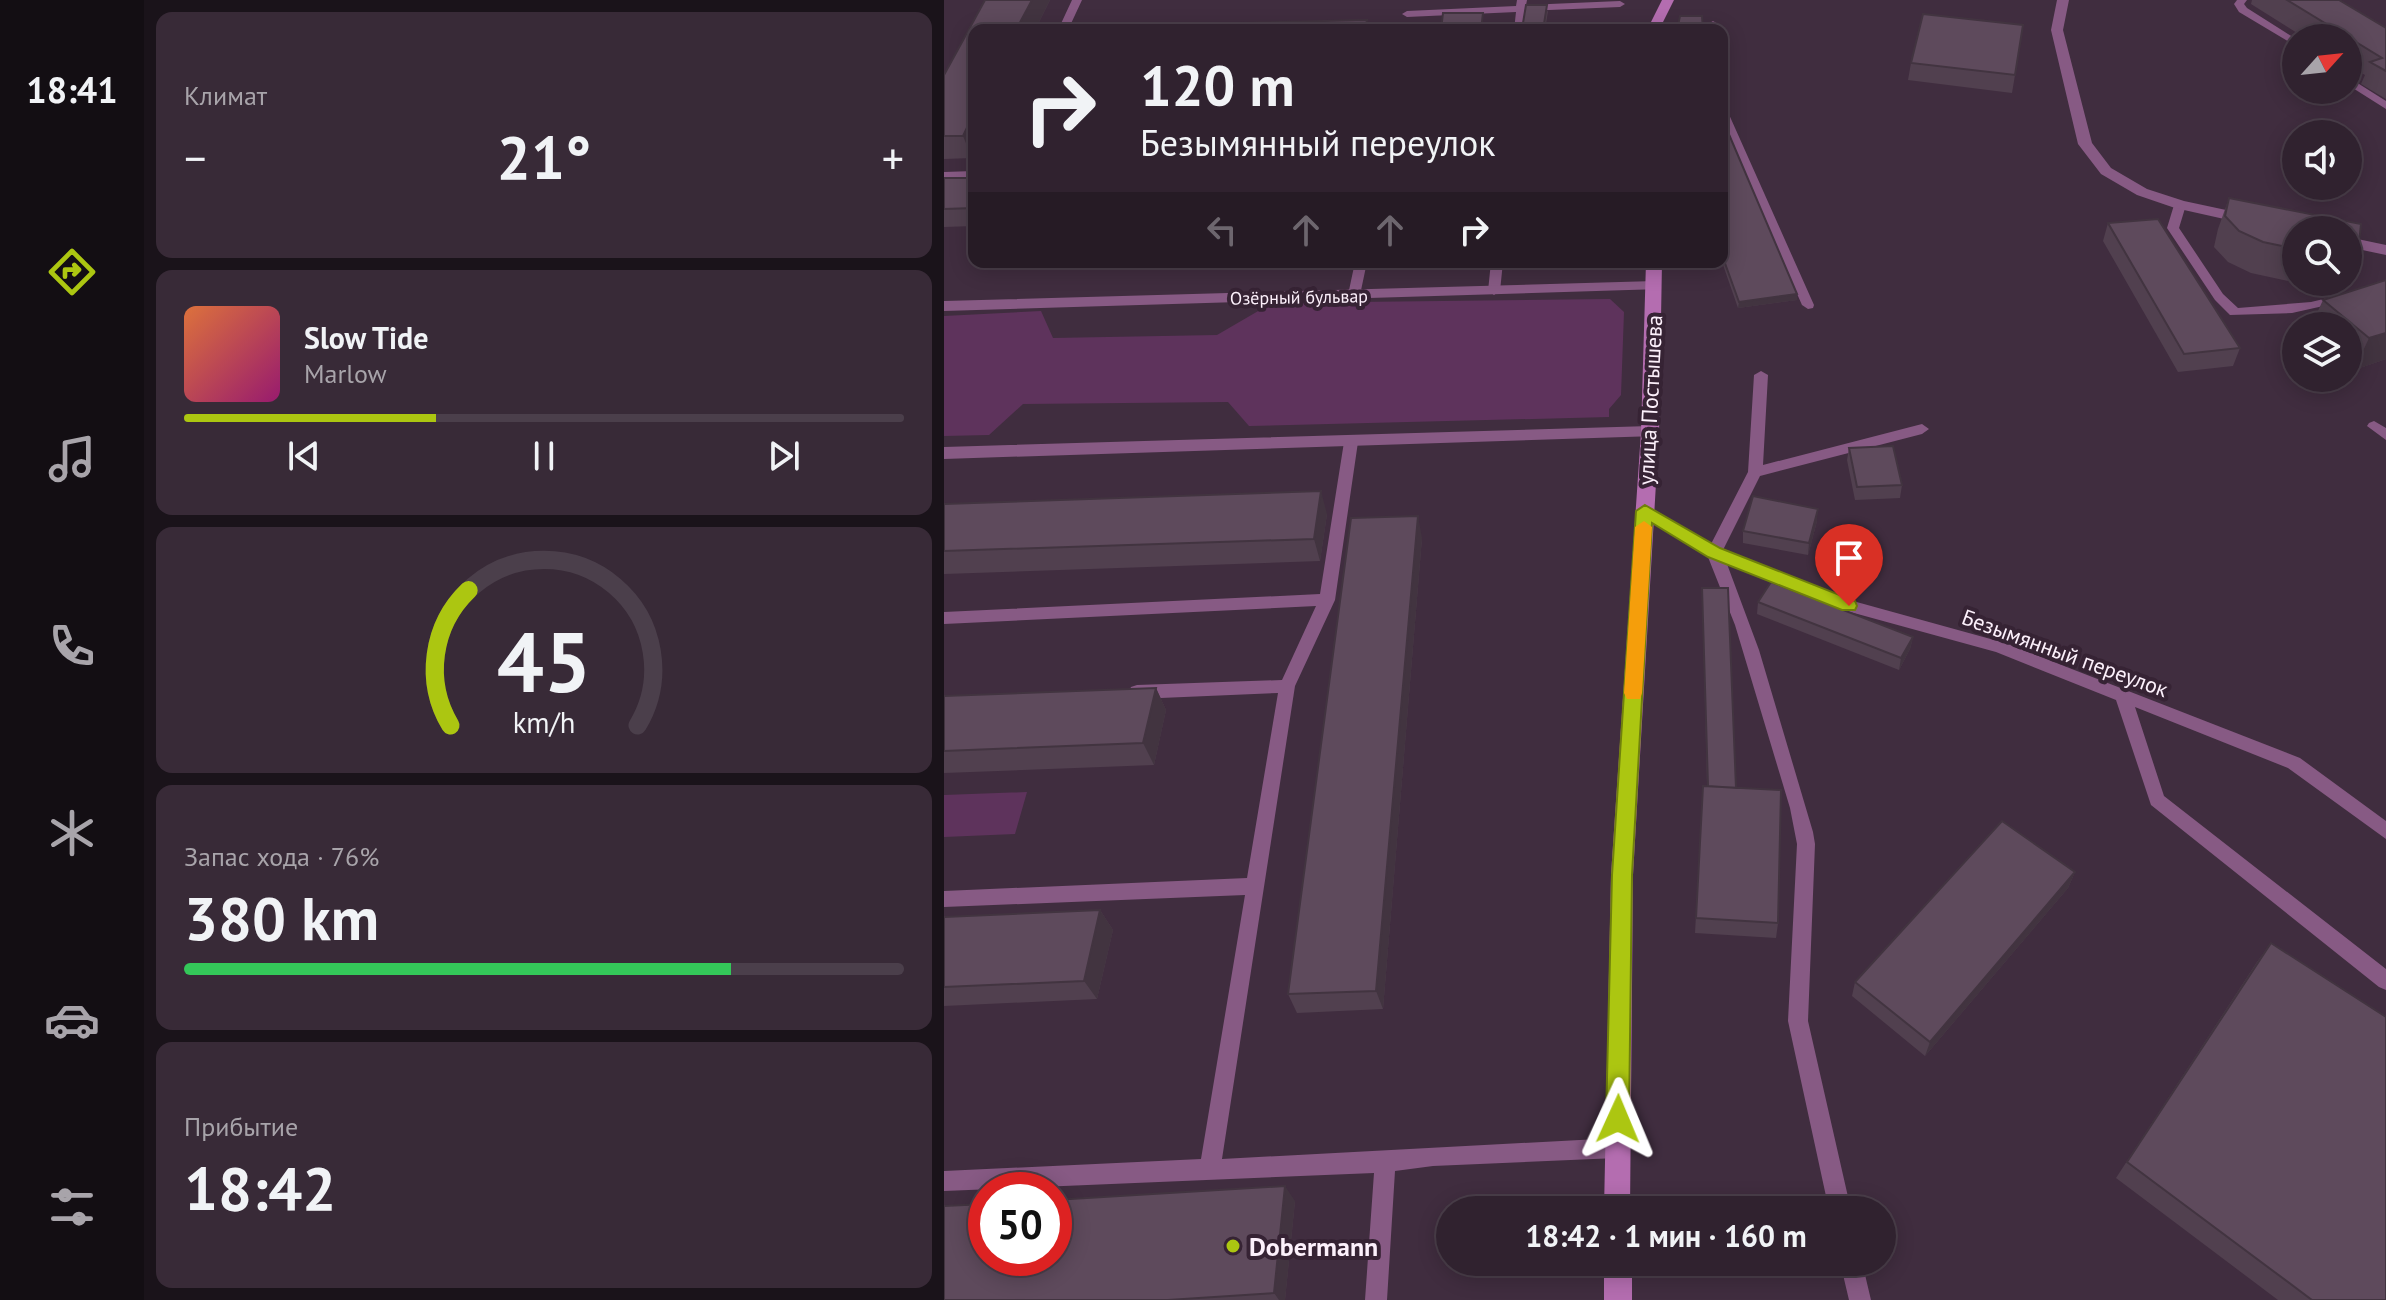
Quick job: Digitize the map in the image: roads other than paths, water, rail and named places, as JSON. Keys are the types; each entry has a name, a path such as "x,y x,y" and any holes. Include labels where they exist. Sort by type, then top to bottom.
{"main road":[{"path":"1656,24 1668,0"},
{"name":"улица Постышева","path":"1617,1196 1622,875 1650,432 1654,268"},
{"path":"1618,1276 1618,1300"}],"street":[{"path":"2063,0 2057,30 2085,144 2106,171 2142,192 2180,205 2282,227"},
{"path":"2362,245 2386,250"},
{"name":"Озёрный бульвар","path":"944,306 1655,286"},
{"path":"944,453 1650,432"}],"lane":[{"path":"1066,24 1077,0"},
{"path":"1406,24 1409,0"},
{"path":"2242,0 2239,4 2243,10 2282,34"},
{"path":"1407,14 1508,11 1521,3 1620,4"},
{"path":"1519,24 1521,3"},
{"path":"2362,90 2386,106"},
{"path":"1728,124 1808,305"},
{"path":"944,175 968,174"},
{"path":"2180,205 2173,228 2219,297 2235,312 2258,313 2346,299 2386,288"},
{"path":"1354,295 1360,268"},
{"path":"1494,291 1496,268"},
{"path":"1761,375 1755,472 1714,553 1730,587 1784,767 1803,817 1806,844 1798,1021 1837,1196"},
{"path":"1755,472 1819,457 1848,445 1922,429"},
{"path":"1210,1170 1287,686 1327,600 1351,442"},
{"name":"Безымянный переулок","path":"1645,511 1714,553 1849,606 1999,647 2294,763 2386,831"},
{"path":"944,618 1327,600"},
{"path":"1116,693 1287,686"},
{"path":"2123,696 2157,800 2386,981"},
{"path":"944,899 1257,886"},
{"path":"944,1181 1385,1162 1433,1156 1617,1148"},
{"path":"1376,1300 1385,1162"},
{"path":"1854,1276 1860,1300"}],"place":[{"name":"Dobermann","path":"1233,1246"}]}
